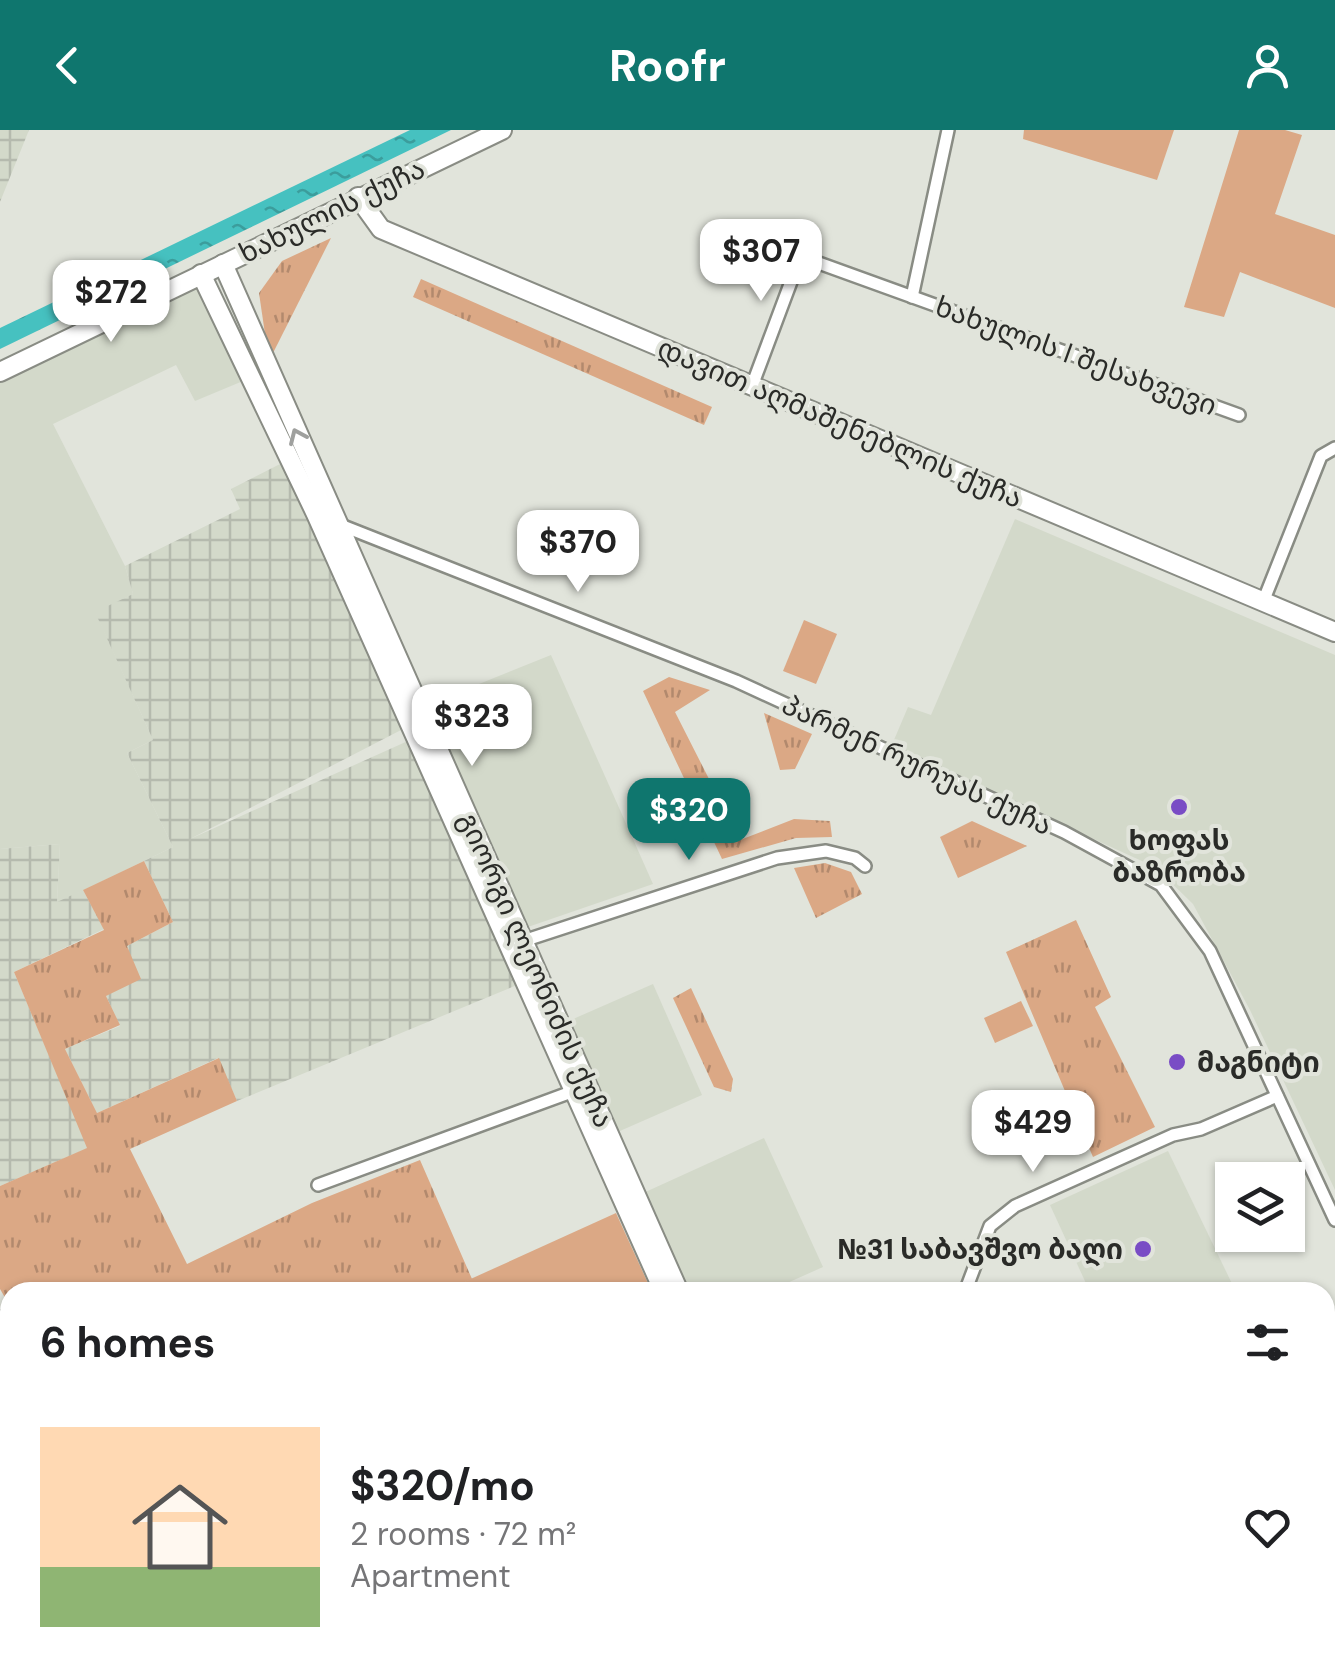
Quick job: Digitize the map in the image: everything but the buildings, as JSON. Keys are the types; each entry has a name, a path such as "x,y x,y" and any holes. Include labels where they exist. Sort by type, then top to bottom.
{"main road":[{"name":"ხახულის ქუჩა","path":"0,372 502,130"},
{"name":"დავით აღმაშენებლის ქუჩა","path":"358,198 381,228 1335,632"},
{"name":"გიორგი ლეონიძის ქუჩა","path":"222,264 516,943 574,1091 660,1282"},
{"name":"გიორგი ლეონიძის ქუჩა","path":"201,274 674,1282"}],"street":[{"name":"ხახულის I შესახვევი","path":"912,297 948,130"},
{"name":"ხახულის I შესახვევი","path":"752,386 801,259 1240,415"},
{"path":"1263,602 1320,456 1335,448"},
{"name":"პარმენ რურუას ქუჩა","path":"316,514 736,681 1133,866 1160,886 1210,951 1335,1220"},
{"path":"516,943 777,858 826,851 855,858 865,866"},
{"path":"318,1185 574,1091"},
{"path":"969,1282 990,1226 1015,1206 1174,1134 1201,1129 1277,1096"}],"shaded area":[{"path":"0,130 29,130 0,202"},
{"path":"197,286 243,381 195,401 176,365 53,424 125,566 133,594 96,613 153,740 127,753 173,847 57,903 60,844 0,849 0,381"},
{"path":"282,463 403,729 190,839 410,740 517,985 237,1101 218,1058 97,1113 65,1049 120,1026 106,996 127,946 173,922 144,861 173,847 127,753 153,740 95,612 133,594 125,566 240,509 231,489"},
{"name":"Ხოფას Ბაზრობა","path":"1015,519 1335,655 1335,1190 1250,1010 1193,904 1155,867 891,747 908,707 931,715"},
{"path":"551,655 653,884 522,929 427,705"},
{"path":"60,844 57,902 83,890 104,929 14,972 88,1148 0,1186 0,849"},
{"path":"653,984 702,1095 613,1134 564,1023"},
{"path":"764,1138 823,1267 789,1282 682,1282 641,1194"},
{"name":"№31 საბავშვო ბაღი","path":"1168,1151 1231,1282 1085,1282 1050,1205"}],"green space":[{"path":"1024,130 1174,130 1157,180 1023,139"},
{"path":"1239,130 1285,130 1302,135 1275,214 1335,235 1335,308 1240,272 1224,317 1184,307"},
{"path":"331,238 273,353 265,334 259,293 282,261"},
{"path":"421,279 712,407 704,425 413,297"},
{"path":"804,620 837,634 816,684 783,671"},
{"path":"669,677 710,690 675,712 740,840 794,819 830,821 832,837 796,838 722,859 643,691"},
{"path":"764,713 812,734 795,769 780,770"},
{"path":"972,821 1027,846 958,878 940,837"},
{"path":"144,861 173,922 127,946 141,979 106,996 120,1025 65,1049 97,1113 219,1058 237,1101 130,1149 187,1264 312,1203 420,1160 472,1279 0,1282 0,1186 87,1148 14,972 104,930 83,890"},
{"path":"825,863 851,872 862,894 816,918 794,868"},
{"path":"1076,920 1111,997 1095,1007 1155,1127 1093,1157 1006,952"},
{"path":"691,988 733,1079 731,1092 714,1087 673,998"},
{"path":"1021,1001 1033,1026 995,1043 984,1018"},
{"path":"1106,1066 1125,1105 1099,1118 1080,1079"},
{"path":"616,1213 647,1282 464,1282"}],"water":[{"path":"410,130 451,130 0,349 0,328"}],"place":[{"name":"Ხოფას Ბაზრობა","path":"1179,807"},
{"name":"მაგნიტი","path":"1177,1062"},
{"name":"№31 საბავშვო ბაღი","path":"1143,1249"}]}
